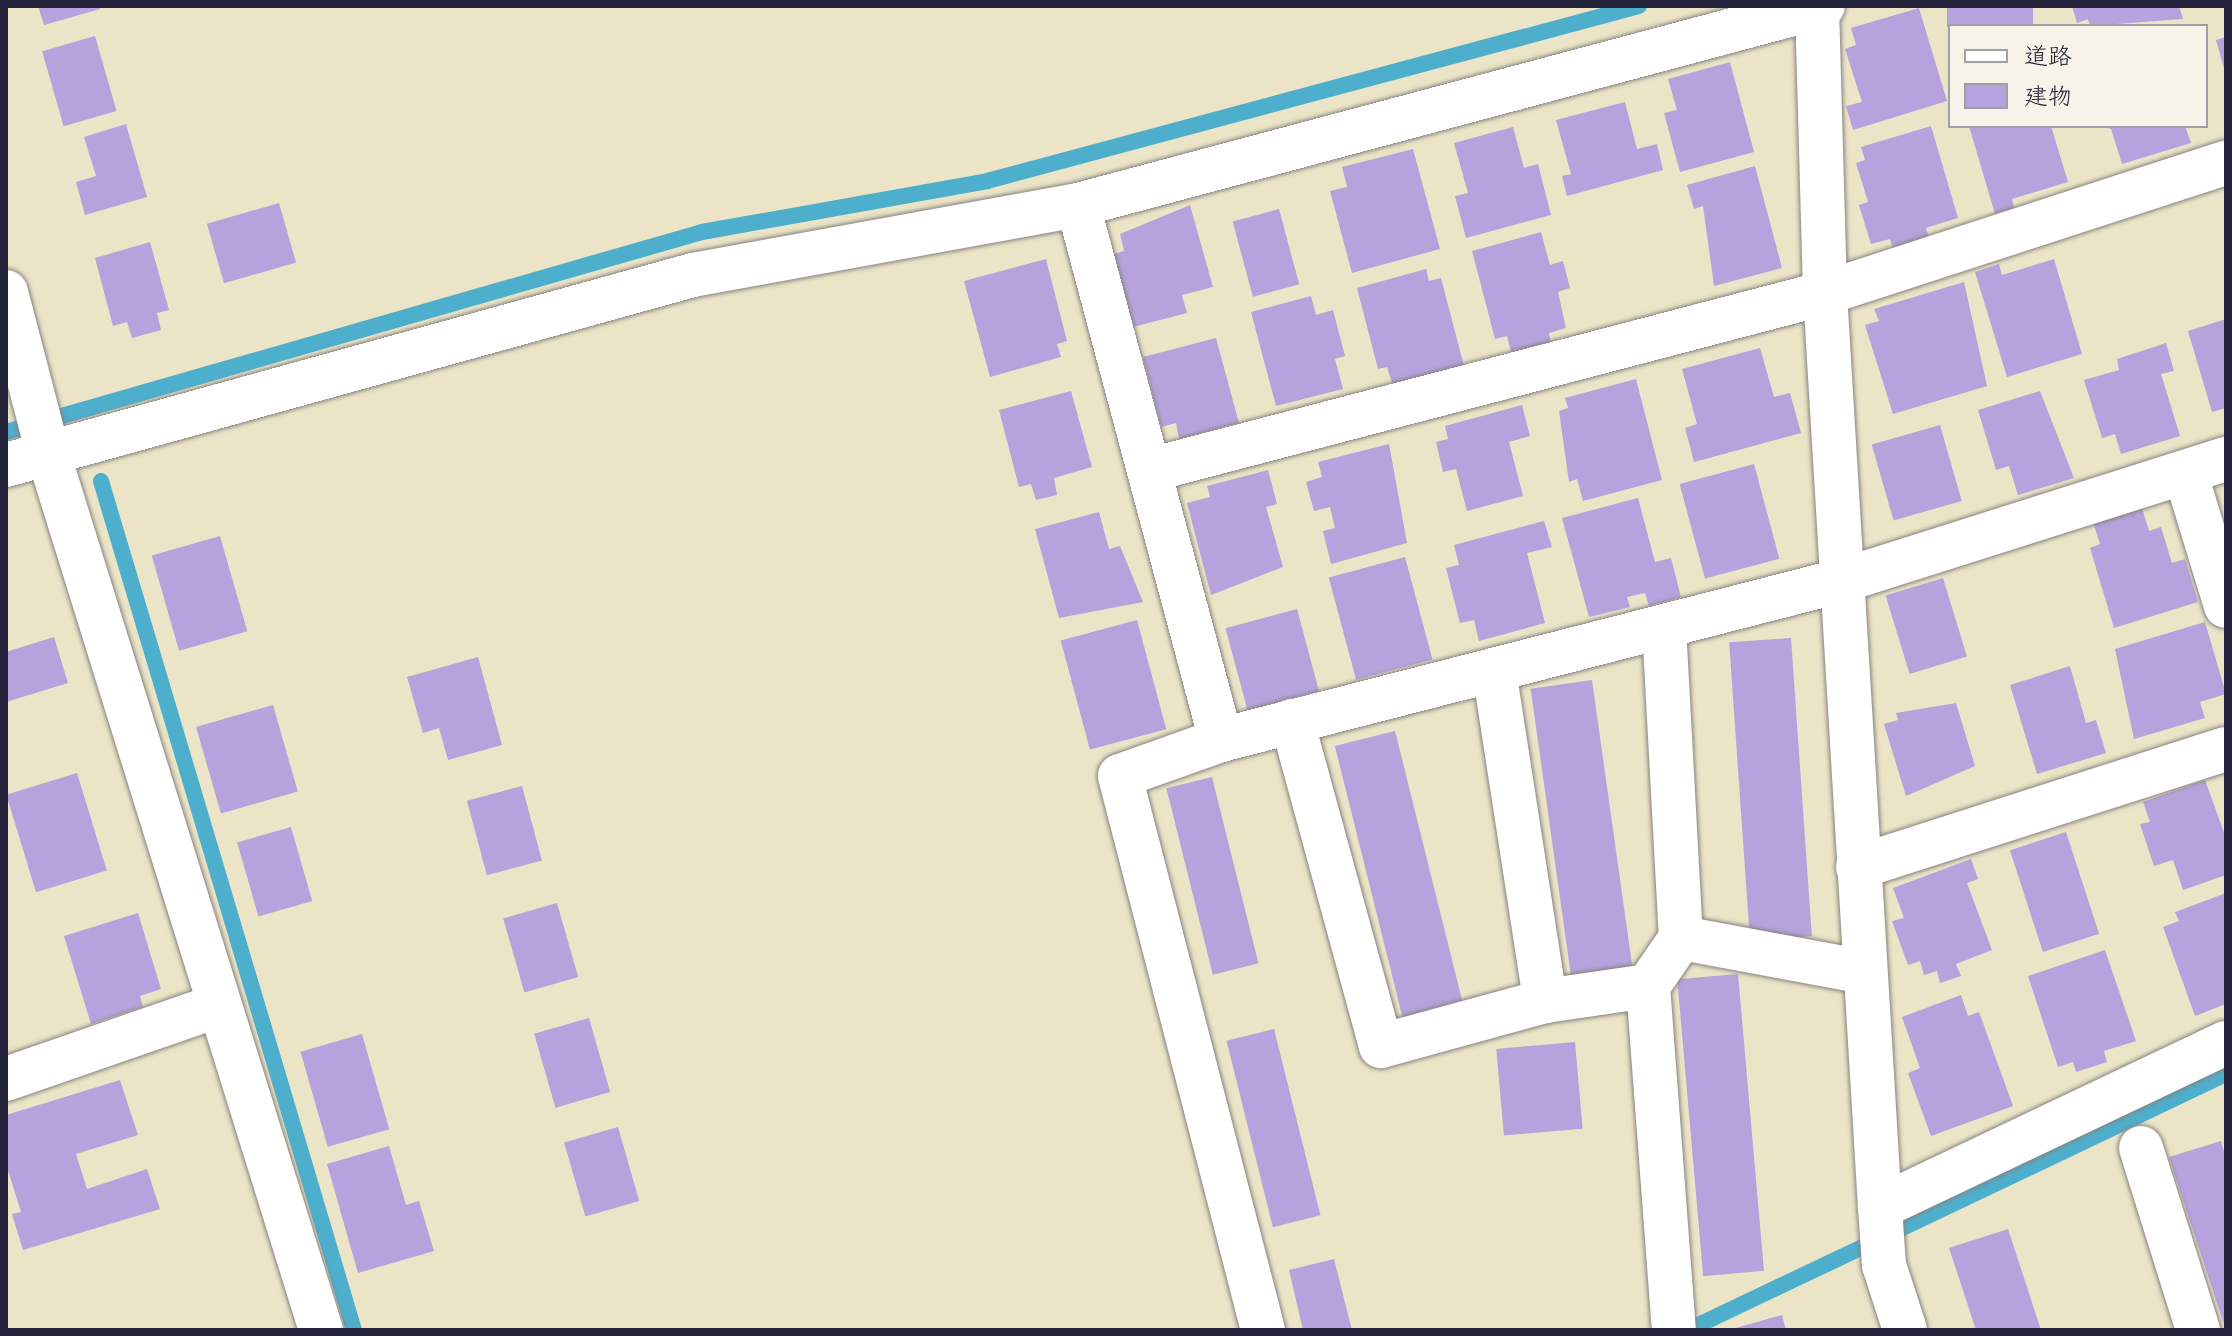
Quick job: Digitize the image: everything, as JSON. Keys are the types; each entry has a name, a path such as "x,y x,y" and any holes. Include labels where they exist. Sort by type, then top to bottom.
{"street":[{"path":"6,465 693,275 1078,205 1819,7 1825,293 1847,579 1864,972 1884,1265 1905,1330"},
{"path":"1150,470 1825,293 2226,163"},
{"path":"1078,205 1221,740"},
{"path":"6,292 48,453 321,1330"},
{"path":"1263,1330 1120,776 1221,740 1847,579 2226,459"},
{"path":"2185,472 2226,606"},
{"path":"1664,626 1681,938 1648,986 1674,1328"},
{"path":"1494,670 1545,1001"},
{"path":"1292,721 1381,1046 1545,1001 1648,986"},
{"path":"1858,867 2226,749"},
{"path":"1681,938 1864,972"},
{"path":"6,1079 220,1005"},
{"path":"1880,1207 2226,1043"},
{"path":"2141,1148 2198,1330"}],"building":[{"path":"38,6 99,6 100,9 44,25"},
{"path":"1947,6 2033,6 2033,24 1948,24 1947,27"},
{"path":"2072,6 2179,6 2183,19 2089,24 2088,19 2077,23"},
{"path":"1919,8 1947,101 1853,130 1846,106 1862,102 1845,49 1856,45 1851,28"},
{"path":"95,36 116,111 64,126 42,51"},
{"path":"2226,37 2226,71 2225,72 2216,40"},
{"path":"1730,62 1754,152 1680,172 1664,113 1677,110 1668,79"},
{"path":"1625,102 1637,149 1657,144 1663,170 1567,196 1562,176 1571,174 1556,120"},
{"path":"126,124 147,197 85,215 76,182 96,176 84,137"},
{"path":"1931,126 1958,218 1926,228 1929,237 1893,248 1890,239 1871,244 1859,205 1868,202 1856,163 1865,160 1861,147"},
{"path":"1513,127 1524,168 1538,164 1551,215 1466,238 1455,196 1468,193 1454,143"},
{"path":"1970,128 2052,128 2068,182 2012,199 2014,208 1995,214"},
{"path":"2107,128 2186,128 2191,143 2122,164 2111,129"},
{"path":"1413,149 1440,249 1352,273 1330,191 1347,187 1342,167"},
{"path":"1755,166 1782,268 1714,286 1703,206 1694,209 1687,185"},
{"path":"279,203 296,263 224,283 207,224"},
{"path":"1190,205 1213,287 1182,295 1187,313 1133,327 1114,254 1124,251 1120,234"},
{"path":"1279,209 1299,284 1253,297 1233,221"},
{"path":"1541,232 1550,265 1563,261 1570,288 1558,292 1566,328 1549,333 1551,342 1511,352 1507,336 1495,339 1472,251"},
{"path":"150,242 169,310 157,313 161,330 132,338 127,322 113,326 95,258"},
{"path":"1046,259 1067,341 1057,344 1061,357 990,377 964,281"},
{"path":"2054,259 2082,354 2007,377 1975,272 1999,264 2002,275"},
{"path":"1426,269 1429,281 1441,278 1464,366 1393,386 1387,367 1378,369 1357,288"},
{"path":"1964,282 1987,386 1893,414 1865,325 1879,321 1874,309"},
{"path":"1311,296 1316,315 1333,310 1345,356 1335,359 1343,389 1276,406 1251,312"},
{"path":"2226,319 2226,408 2212,412 2188,331"},
{"path":"1216,338 1239,423 1179,439 1176,423 1161,427 1143,357"},
{"path":"2166,343 2174,371 2161,374 2180,436 2121,454 2115,434 2102,438 2084,380 2119,370 2117,359"},
{"path":"1760,348 1774,397 1790,393 1801,433 1694,462 1685,428 1697,424 1682,369"},
{"path":"1636,379 1662,480 1583,501 1577,479 1569,482 1559,411 1568,408 1565,398"},
{"path":"1071,391 1092,467 1054,478 1057,495 1036,500 1031,484 1019,487 999,410"},
{"path":"2040,391 2074,478 2018,495 2009,466 1996,470 1978,410"},
{"path":"1522,405 1530,436 1509,442 1523,496 1467,511 1456,469 1443,472 1436,442 1448,439 1445,426"},
{"path":"1940,425 1962,501 1894,521 1872,445"},
{"path":"1389,444 1407,543 1331,564 1323,531 1335,528 1330,507 1314,511 1306,482 1322,477 1318,462"},
{"path":"1754,464 1779,559 1705,579 1680,484"},
{"path":"1268,470 1277,504 1266,507 1283,567 1211,595 1187,503 1210,497 1207,486"},
{"path":"1638,498 1655,562 1671,558 1681,597 1649,606 1645,593 1627,597 1630,607 1589,617 1562,518"},
{"path":"2142,508 2149,531 2161,527 2172,563 2185,559 2198,602 2114,628 2090,548 2100,544 2093,522"},
{"path":"1099,512 1109,549 1120,546 1143,602 1059,618 1035,529"},
{"path":"1544,521 1552,547 1527,553 1545,623 1479,641 1474,620 1460,623 1446,568 1459,565 1454,545"},
{"path":"220,536 247,631 179,651 152,556"},
{"path":"1405,557 1432,659 1356,680 1329,577"},
{"path":"1943,578 1967,656 1910,674 1886,596"},
{"path":"1297,609 1319,691 1248,710 1226,628"},
{"path":"1137,620 1166,729 1090,750 1061,640"},
{"path":"2205,622 2226,694 2200,702 2205,718 2134,739 2115,649"},
{"path":"54,637 68,683 6,702 6,652"},
{"path":"1791,638 1812,936 1750,941 1729,642"},
{"path":"478,657 502,745 448,760 439,728 423,733 407,677"},
{"path":"2070,666 2086,723 2096,720 2106,753 2037,774 2010,685"},
{"path":"1592,680 1634,976 1572,985 1531,689"},
{"path":"1956,703 1975,766 1906,796 1884,724 1898,720 1896,713"},
{"path":"273,705 298,792 221,814 196,727"},
{"path":"1395,731 1467,1021 1407,1036 1335,746"},
{"path":"77,773 107,871 36,892 6,795"},
{"path":"1212,777 1258,963 1213,975 1166,788"},
{"path":"2205,780 2226,838 2226,875 2183,890 2173,860 2154,866 2140,824 2150,822 2143,802"},
{"path":"522,786 542,860 487,875 467,801"},
{"path":"291,827 312,901 258,916 237,842"},
{"path":"2066,832 2099,934 2043,952 2010,850"},
{"path":"1971,859 1978,879 1967,883 1992,950 1956,964 1961,976 1940,983 1937,971 1924,975 1920,961 1908,965 1892,921 1904,918 1893,888"},
{"path":"2226,893 2226,1004 2195,1016 2163,927 2179,921 2175,912"},
{"path":"557,903 578,977 524,992 503,918"},
{"path":"138,913 161,989 140,996 143,1007 91,1024 64,936"},
{"path":"2105,950 2136,1041 2104,1051 2107,1062 2076,1072 2073,1062 2058,1067 2028,976"},
{"path":"1738,974 1764,1271 1703,1276 1677,979"},
{"path":"1961,995 1968,1016 1979,1012 2013,1106 1931,1136 1908,1073 1920,1068 1902,1017"},
{"path":"589,1018 610,1092 555,1108 534,1034"},
{"path":"1274,1029 1320,1215 1273,1227 1226,1041"},
{"path":"362,1034 389,1129 328,1147 300,1052"},
{"path":"1575,1042 1583,1129 1504,1136 1496,1049"},
{"path":"120,1080 138,1135 76,1154 87,1189 147,1169 160,1209 23,1250 12,1214 21,1212 6,1164 6,1115"},
{"path":"618,1127 639,1201 585,1216 564,1142"},
{"path":"2221,1141 2226,1159 2226,1330 2169,1157"},
{"path":"389,1146 406,1205 419,1201 434,1251 358,1273 327,1164"},
{"path":"2008,1229 2041,1330 1976,1330 1949,1248"},
{"path":"1334,1259 1352,1330 1303,1330 1289,1270"},
{"path":"1782,1315 1786,1330 1732,1330 1732,1329"}],"waterway":[{"path":"6,432 702,232 987,181 1639,6"},
{"path":"101,481 354,1330"},
{"path":"1688,1330 2226,1074"}]}
